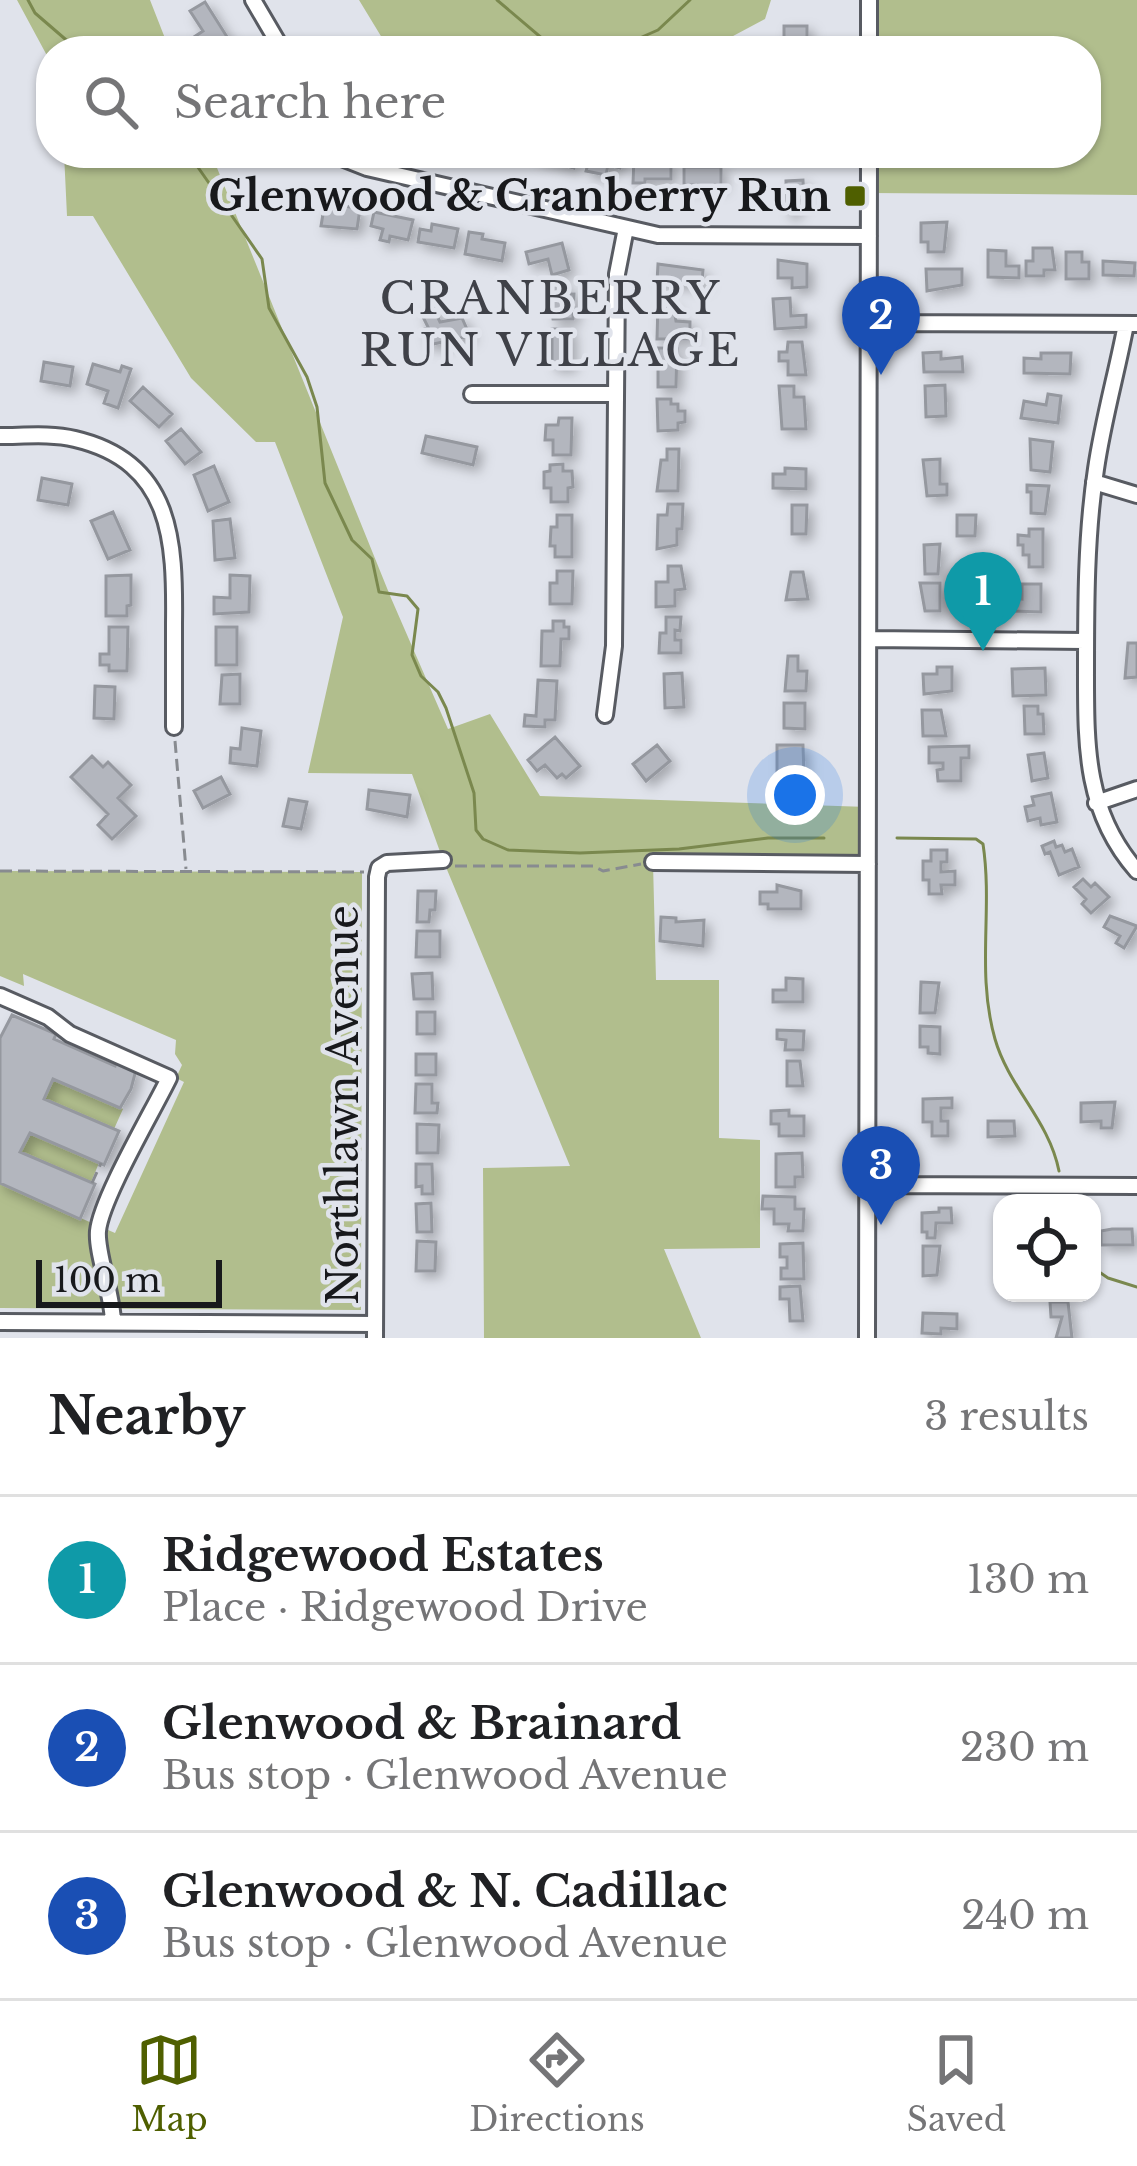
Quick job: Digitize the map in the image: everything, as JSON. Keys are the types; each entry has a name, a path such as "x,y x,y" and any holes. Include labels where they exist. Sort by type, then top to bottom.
{"street":[{"path":"253,0 274,36"},
{"path":"869,0 869,36"},
{"path":"368,168 626,228 690,236 869,236"},
{"path":"868,1338 869,168"},
{"path":"605,715 614,646 616,274 626,228"},
{"path":"868,323 1131,324 1094,482 1085,641 1088,767 1096,803 1112,837 1137,871"},
{"path":"472,394 616,394"},
{"path":"0,436 62,436 92,444 128,465 156,497 174,550 174,727"},
{"path":"1094,482 1137,495"},
{"path":"869,639 1085,641"},
{"path":"1096,803 1137,789"},
{"path":"378,872 387,863 443,860"},
{"path":"653,862 868,864"},
{"name":"Northlawn Avenue","path":"375,1331 378,872"},
{"path":"2,1001 48,1017 70,1034 170,1078 107,1204 98,1232 112,1294 114,1329"},
{"path":"868,1185 1137,1186"},
{"path":"0,1322 114,1329 375,1331"}],"path":[{"path":"174,727 187,872"},
{"path":"443,860 460,866 593,866 603,871 653,862"},
{"path":"0,871 378,872"},
{"path":"92,1183 100,1163"}],"green space":[{"path":"17,0 150,0 164,36 36,36"},
{"path":"359,0 771,0 765,19 733,36 381,36"},
{"path":"869,0 1137,0 1137,195 869,193 869,168 1101,168 1101,36 869,36"},
{"path":"65,168 217,168 448,729 490,714 540,796 868,807 868,864 653,863 656,980 719,980 719,1138 760,1140 760,1248 664,1249 701,1338 484,1338 483,1168 570,1166 412,774 308,773 343,617 275,442 256,442 191,378 93,216 67,216"},
{"path":"0,871 362,872 361,1310 0,1308 0,1183 115,1233 184,1082 176,1078 182,1065 175,1054 176,1040 23,974 24,986 0,976"},
{"path":"53,1079 123,1109 114,1129 44,1099"},
{"path":"30,1133 99,1163 91,1182 20,1152"}],"building":[{"path":"205,2 226,36 196,36 203,31 190,11"},
{"path":"784,26 807,26 807,36 784,36"},
{"path":"587,168 607,168 606,175"},
{"path":"634,168 671,168 671,179 633,183"},
{"path":"684,168 721,168 721,185 684,185"},
{"path":"803,180 804,200 794,201 795,212 787,213 786,181"},
{"path":"325,202 360,209 357,229 321,226"},
{"path":"374,212 413,220 408,240 390,236 389,242 380,240 383,229 371,226"},
{"path":"947,222 944,252 928,252 928,242 921,242 921,223"},
{"path":"432,224 458,229 454,248 418,242 420,229 431,231"},
{"path":"469,232 505,243 502,261 465,254"},
{"path":"562,243 569,270 552,275 548,259 529,264 526,252"},
{"path":"1033,248 1052,248 1055,270 1044,270 1044,276 1026,276 1026,261 1033,261"},
{"path":"988,250 1006,251 1006,266 1019,266 1019,278 988,277"},
{"path":"1066,252 1082,252 1082,262 1089,262 1089,279 1066,279"},
{"path":"778,260 807,264 807,287 792,288 792,278 778,278"},
{"path":"1103,261 1135,263 1134,276 1103,275"},
{"path":"658,264 703,270 702,283 657,282"},
{"path":"926,269 962,269 962,285 927,291"},
{"path":"549,285 567,285 567,294 574,294 573,319 553,319"},
{"path":"790,298 791,316 806,315 806,327 775,329 773,299"},
{"path":"658,303 673,304 676,321 690,322 690,339 657,339"},
{"path":"432,305 440,322 462,318 470,336 429,345 422,330 428,327 420,311"},
{"path":"552,329 570,329 570,366 552,365"},
{"path":"788,342 802,342 806,375 788,375 788,361 779,361 779,352 787,352"},
{"path":"658,348 677,348 676,387 658,387"},
{"path":"941,352 941,359 962,357 963,372 924,372 923,353"},
{"path":"1041,353 1071,353 1070,374 1024,373 1024,358 1041,359"},
{"path":"44,362 73,367 70,386 41,381"},
{"path":"93,364 120,372 122,366 131,369 118,408 104,403 108,391 87,384"},
{"path":"945,385 946,416 926,417 925,386"},
{"path":"779,386 794,386 794,397 804,397 806,429 782,429"},
{"path":"143,387 172,414 159,427 130,401"},
{"path":"1048,394 1061,396 1058,423 1021,418 1024,401 1046,405"},
{"path":"657,399 671,399 678,411 685,411 685,422 678,423 678,430 658,431"},
{"path":"559,418 572,418 571,455 553,455 553,440 545,440 546,425 558,425"},
{"path":"181,429 201,452 185,464 166,441"},
{"path":"426,436 477,447 473,465 422,453"},
{"path":"1030,439 1053,442 1050,472 1031,470"},
{"path":"667,449 679,449 678,491 657,491"},
{"path":"940,459 940,484 947,484 947,495 927,496 923,460"},
{"path":"563,464 563,471 572,471 573,487 568,488 568,502 551,502 551,488 544,488 544,472 550,471 550,465"},
{"path":"214,466 229,502 208,511 194,475"},
{"path":"785,468 806,469 806,489 773,488 773,474 785,474"},
{"path":"42,478 72,484 68,505 38,500"},
{"path":"1027,485 1049,486 1045,514 1031,513"},
{"path":"668,504 683,504 682,529 677,529 677,545 657,549 658,515 667,515"},
{"path":"792,505 807,505 806,534 792,534"},
{"path":"113,512 130,550 108,559 91,521"},
{"path":"557,515 572,515 572,557 555,557 555,546 550,546"},
{"path":"957,515 976,515 975,536 957,536"},
{"path":"230,519 235,558 215,560 213,521"},
{"path":"1029,529 1043,529 1043,567 1029,567 1029,555 1023,555 1023,545 1018,545 1018,535 1029,536"},
{"path":"940,544 938,574 925,574 924,545"},
{"path":"668,566 681,566 685,589 675,590 675,606 656,607 656,582 668,582"},
{"path":"557,571 573,571 572,604 550,604 550,583 557,583"},
{"path":"791,572 803,572 808,599 786,600"},
{"path":"131,575 127,616 106,616 106,576"},
{"path":"230,575 250,576 249,612 214,614 214,597 230,598"},
{"path":"920,583 940,583 940,611 925,611"},
{"path":"1022,584 1041,584 1041,612 1012,611 1012,598 1022,599"},
{"path":"666,617 681,617 675,640 681,640 681,653 659,653"},
{"path":"553,621 564,621 569,639 561,639 560,666 541,666 542,631 553,631"},
{"path":"109,627 128,627 127,671 109,671 109,665 100,665 100,654 109,654"},
{"path":"216,627 237,627 237,665 216,665"},
{"path":"1128,643 1137,643 1137,677 1125,678"},
{"path":"788,656 798,656 798,671 807,671 806,691 785,691"},
{"path":"937,667 952,667 952,691 924,694 923,674 937,674"},
{"path":"1045,668 1046,695 1013,696 1012,669"},
{"path":"682,673 684,707 665,708 664,674"},
{"path":"240,674 240,704 220,704 222,675"},
{"path":"538,680 557,681 555,720 545,720 545,727 524,726 525,715 536,716"},
{"path":"95,686 115,687 114,719 94,718"},
{"path":"784,703 805,703 805,729 784,728"},
{"path":"1024,706 1038,706 1044,734 1025,734"},
{"path":"922,710 941,710 946,736 923,736"},
{"path":"242,728 261,731 257,766 230,763 231,748 240,749"},
{"path":"555,737 580,766 566,778 562,774 557,778 545,765 537,771 528,760"},
{"path":"657,745 670,761 646,781 633,764"},
{"path":"777,745 803,745 804,775 777,775"},
{"path":"969,746 969,758 961,758 961,781 938,781 937,770 943,769 943,763 929,763 929,747"},
{"path":"1044,753 1048,778 1032,781 1028,755"},
{"path":"92,756 103,767 108,762 131,785 118,798 136,816 112,839 98,825 108,814 71,777"},
{"path":"221,777 230,794 203,808 194,791"},
{"path":"369,790 410,795 407,817 367,809"},
{"path":"1051,793 1057,822 1028,821 1025,807 1034,805 1032,797"},
{"path":"289,799 307,802 301,829 283,826"},
{"path":"1054,841 1065,852 1072,849 1079,867 1059,875 1050,852 1045,854 1042,846"},
{"path":"931,850 947,850 941,872 955,871 955,885 941,885 942,894 929,894 929,880 923,880 923,861 931,861"},
{"path":"1083,879 1109,897 1091,913 1074,887"},
{"path":"777,885 801,891 801,909 768,909 768,904 760,904 760,892 777,892"},
{"path":"418,891 436,891 429,922 417,922"},
{"path":"1110,916 1137,926 1124,948 1116,943 1120,936 1104,927"},
{"path":"661,917 676,918 676,922 704,920 703,946 660,941"},
{"path":"417,931 440,931 440,957 416,957"},
{"path":"432,973 433,999 414,999 412,974"},
{"path":"786,978 803,979 803,1002 773,1002 773,990 786,990"},
{"path":"921,982 939,983 935,1013 920,1013"},
{"path":"417,1012 435,1012 435,1034 417,1034"},
{"path":"12,1015 56,1034 54,1039 115,1066 116,1062 136,1070 120,1108 53,1079 44,1099 119,1131 104,1165 30,1133 20,1152 95,1184 80,1219 0,1183 0,1038"},
{"path":"920,1026 940,1027 940,1054 920,1047"},
{"path":"777,1030 804,1031 803,1050 785,1050 786,1040 777,1039"},
{"path":"416,1054 436,1054 436,1075 416,1075"},
{"path":"787,1061 800,1061 803,1086 787,1086"},
{"path":"416,1084 432,1084 437,1113 415,1113"},
{"path":"952,1098 952,1108 941,1108 941,1121 948,1121 948,1136 932,1136 932,1122 923,1122 923,1099"},
{"path":"1115,1102 1112,1128 1101,1128 1101,1121 1081,1122 1081,1103"},
{"path":"789,1110 789,1116 804,1116 804,1136 779,1136 779,1124 771,1124 771,1111"},
{"path":"988,1121 1014,1121 1015,1136 988,1137"},
{"path":"417,1124 439,1125 438,1153 417,1153"},
{"path":"802,1153 803,1177 795,1177 795,1187 776,1187 776,1154"},
{"path":"416,1164 432,1164 433,1194 422,1194 422,1186 416,1187"},
{"path":"763,1196 795,1197 795,1209 804,1209 803,1231 774,1224 774,1209 762,1209"},
{"path":"431,1203 432,1232 417,1232 416,1204"},
{"path":"939,1208 951,1208 952,1223 936,1223 935,1238 927,1238 927,1232 922,1232 922,1213 939,1212"},
{"path":"1132,1229 1133,1245 1101,1245 1101,1231"},
{"path":"417,1241 436,1242 435,1271 416,1271"},
{"path":"803,1243 804,1279 781,1279 787,1257 780,1257 780,1244"},
{"path":"923,1246 940,1246 937,1275 923,1276"},
{"path":"800,1286 803,1321 790,1321 789,1299 780,1299 780,1287"},
{"path":"1050,1302 1068,1302 1072,1338 1056,1338 1062,1317 1051,1317"},
{"path":"923,1313 957,1314 957,1329 922,1333"}],"waterway":[{"path":"28,0 35,13 62,36"},
{"path":"497,0 539,36"},
{"path":"644,36 658,30 690,0"},
{"path":"198,168 262,259 269,308 307,377 317,407 325,483 352,540 372,559 379,592 407,596 418,609 412,655 421,676 446,708 474,793 476,830 483,839 508,850 580,853 824,838"},
{"path":"897,838 976,839 983,844 989,1014 1001,1057 1047,1136 1059,1171"},
{"path":"1101,1273 1137,1287"}],"place":[{"name":"Glenwood & Cranberry Run","path":"855,196"},
{"name":"Glenwood & Brainard","path":"881,375"},
{"name":"Ridgewood Estates","path":"983,651"},
{"name":"Glenwood & N. Cadillac","path":"881,1225"}],"district":[{"name":"CRANBERRY RUN VILLAGE","path":"551,324"}]}
